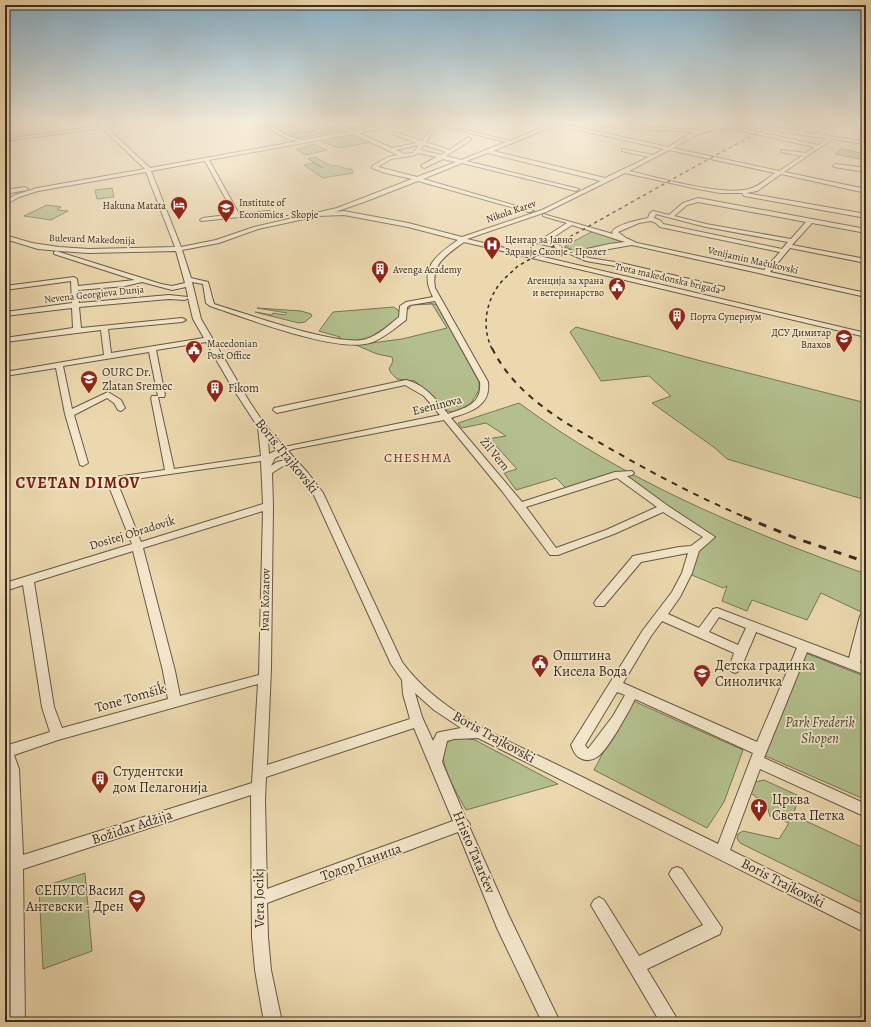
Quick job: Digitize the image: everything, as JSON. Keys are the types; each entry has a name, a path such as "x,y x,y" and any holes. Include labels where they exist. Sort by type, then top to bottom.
{"street":[{"path":"5,203 7,198 5,193 127,170"},
{"path":"5,203 17,196 33,191 132,170"},
{"name":"Boris Trajkovski","path":"150,170 151,177 184,264 197,319 246,402 262,426 308,479 320,498 393,657 408,679 438,706 480,733 722,852 866,925"},
{"path":"212,170 238,215"},
{"path":"383,170 531,210"},
{"path":"184,264 185,257 189,252 210,244 256,228 339,209 441,170"},
{"path":"499,170 576,189"},
{"path":"563,170 605,180"},
{"path":"629,170 708,190 753,192 770,198 866,216"},
{"name":"Nikola Karev","path":"464,238 540,212 629,170"},
{"path":"776,170 866,191"},
{"path":"753,192 781,171 793,172 866,187"},
{"path":"114,175 140,174 151,177"},
{"path":"670,217 690,202 698,200 866,232"},
{"path":"348,206 351,213"},
{"name":"Treta makedonska brigada","path":"339,209 866,335"},
{"path":"651,219 658,210 670,217 787,246"},
{"path":"203,220 267,212"},
{"name":"Treta makedonska brigada","path":"315,214 351,213"},
{"name":"Venijamin Mačukovski","path":"545,215 606,233 635,244 866,296"},
{"path":"625,241 615,232 616,230 637,222 651,219 659,222 660,226 865,259"},
{"path":"766,273 787,246 810,221"},
{"path":"571,223 538,244 572,254 590,263 621,265 722,288"},
{"path":"489,243 481,236 490,230"},
{"name":"Bulevard Makedonija","path":"5,237 33,246 95,251 179,249 210,244"},
{"path":"175,238 186,245 210,244"},
{"name":"Treta makedonska brigada","path":"464,238 590,263 866,330"},
{"name":"Eseninova","path":"282,450 290,447 446,417 472,408 481,400 485,387 482,377 438,298 431,282 432,268 445,252 464,238"},
{"name":"Venijamin Mačukovski","path":"572,254 616,245 635,244"},
{"path":"33,246 160,286 177,293 193,305"},
{"path":"83,262 79,258 81,256 95,251"},
{"path":"5,288 74,279 77,331"},
{"path":"75,288 125,284 142,281"},
{"path":"160,286 172,288 189,282 206,283 210,303 212,305 305,334 347,343 366,342 388,331 404,317 404,306 408,303 438,298"},
{"path":"161,298 171,295 171,292 168,289"},
{"name":"Nevena Georgieva Dunja","path":"5,314 76,305 161,298 185,298"},
{"path":"5,340 182,320"},
{"path":"104,328 108,357"},
{"path":"5,374 209,339"},
{"path":"152,349 170,472"},
{"path":"59,364 69,414 83,463"},
{"name":"Žil Vern","path":"277,410 406,382 421,390 446,417 520,506 554,553 610,532 664,508"},
{"path":"69,414 108,394 118,402 121,408"},
{"name":"Ivan Kozarov","path":"259,780 264,678 268,506 267,465 262,426"},
{"path":"267,465 272,456 282,450"},
{"path":"174,702 169,671 137,545 113,484 118,479 170,472 293,462"},
{"path":"520,506 618,474 629,473"},
{"path":"600,603 637,559 679,550 694,549 710,537 664,508 618,474"},
{"name":"Dositej Obradoviḱ","path":"5,587 28,581 137,545 268,506"},
{"path":"632,693 618,720 594,753 587,754 580,751 578,745 614,685 647,633 676,594 687,573 694,549"},
{"path":"28,581 48,707 58,735"},
{"path":"700,634 717,612 803,647 866,670"},
{"path":"660,615 741,651"},
{"path":"853,665 866,616"},
{"path":"735,668 752,627"},
{"path":"722,852 803,647"},
{"name":"Tone Tomšiḱ","path":"6,752 58,735 264,678"},
{"name":"Hristo Tatarčev","path":"408,679 409,694 418,722 435,763 503,922 551,1022"},
{"path":"614,685 866,810"},
{"name":"Božidar Adžija","path":"10,866 259,780 418,722"},
{"path":"435,763 442,737 448,735 480,733"},
{"path":"6,752 12,769 10,866 16,1022"},
{"name":"Vera Jocikj","path":"259,780 260,937 263,970 273,1022"},
{"name":"Тодор Паница","path":"259,899 462,824"},
{"path":"637,966 714,928 677,874"},
{"path":"599,905 670,1022"}],"green space":[{"path":"311,170 352,170 353,173 323,178"},
{"path":"112,188 114,197 97,199 95,190"},
{"path":"47,205 61,207 57,210 68,211 51,220 24,216"},
{"path":"593,231 621,242 574,251 565,246"},
{"path":"427,302 437,305 479,382 479,390 471,403 452,412 445,410 415,381 397,379 389,369 393,361 392,357 377,354 356,345 402,339 447,328 432,304 411,305 409,309 407,309 408,305"},
{"path":"394,307 401,315 383,332 365,341 338,340 340,337 319,331 333,312"},
{"path":"257,308 301,311 311,314 312,316 305,322 299,323 255,312 272,315 273,313 285,315 287,313"},
{"path":"576,327 866,403 866,500 727,459 715,448 652,403 671,396 649,376 601,381 570,332"},
{"path":"519,403 559,431 643,480 730,521 775,540 866,574 866,612 859,611 821,593 807,620 752,600 747,611 722,601 727,586 723,588 687,573 694,549 710,537 618,474 568,490 556,478 516,490 504,473 517,469 496,446 487,439 506,436 486,423 462,428 458,423"},
{"name":"Park Frederik Shopen","path":"803,652 866,677 866,800 761,754"},
{"path":"631,700 743,750 724,802 707,828 594,770"},
{"path":"455,738 475,740 558,784 466,810 452,785 444,763 443,754 445,746 451,740"},
{"path":"764,780 797,795 799,798 793,815 866,849 866,905 740,843 737,838 738,834 743,831 779,839 789,823 770,816 767,806 751,793 755,782"},
{"path":"85,873 92,951 43,969 39,888"}],"railway":[{"path":"492,349 486,325 486,317 490,301 500,283 518,266 689,170"},
{"path":"492,348 515,382 530,396 563,421 664,478 713,503 747,518"},
{"path":"744,517 798,539 866,562"}],"place":[{"name":"Hakuna Matata","path":"179,220"},
{"name":"Institute of Economics - Skopje","path":"226,223"},
{"name":"Центар за Јавно Здравје Скопје - Пролет","path":"492,260"},
{"name":"Avenga Academy","path":"380,284"},
{"name":"Агенција за храна и ветеринарство","path":"617,301"},
{"name":"Порта Супериум","path":"677,331"},
{"name":"ДСУ Димитар Влахов","path":"844,353"},
{"name":"Macedonian Post Office","path":"194,364"},
{"name":"OURC Dr. Zlatan Sremec","path":"89,394"},
{"name":"Fikom","path":"215,403"},
{"name":"Општина Кисела Вода","path":"540,678"},
{"name":"Детска градинка Синоличка","path":"702,688"},
{"name":"Студентски дом Пелагонија","path":"100,794"},
{"name":"Црква Света Петка","path":"759,822"},
{"name":"СЕПУГС Васил Антевски - Дрен","path":"137,913"}],"district":[{"name":"CHESHMA","path":"418,457"},
{"name":"CVETAN DIMOV","path":"78,483"}]}
